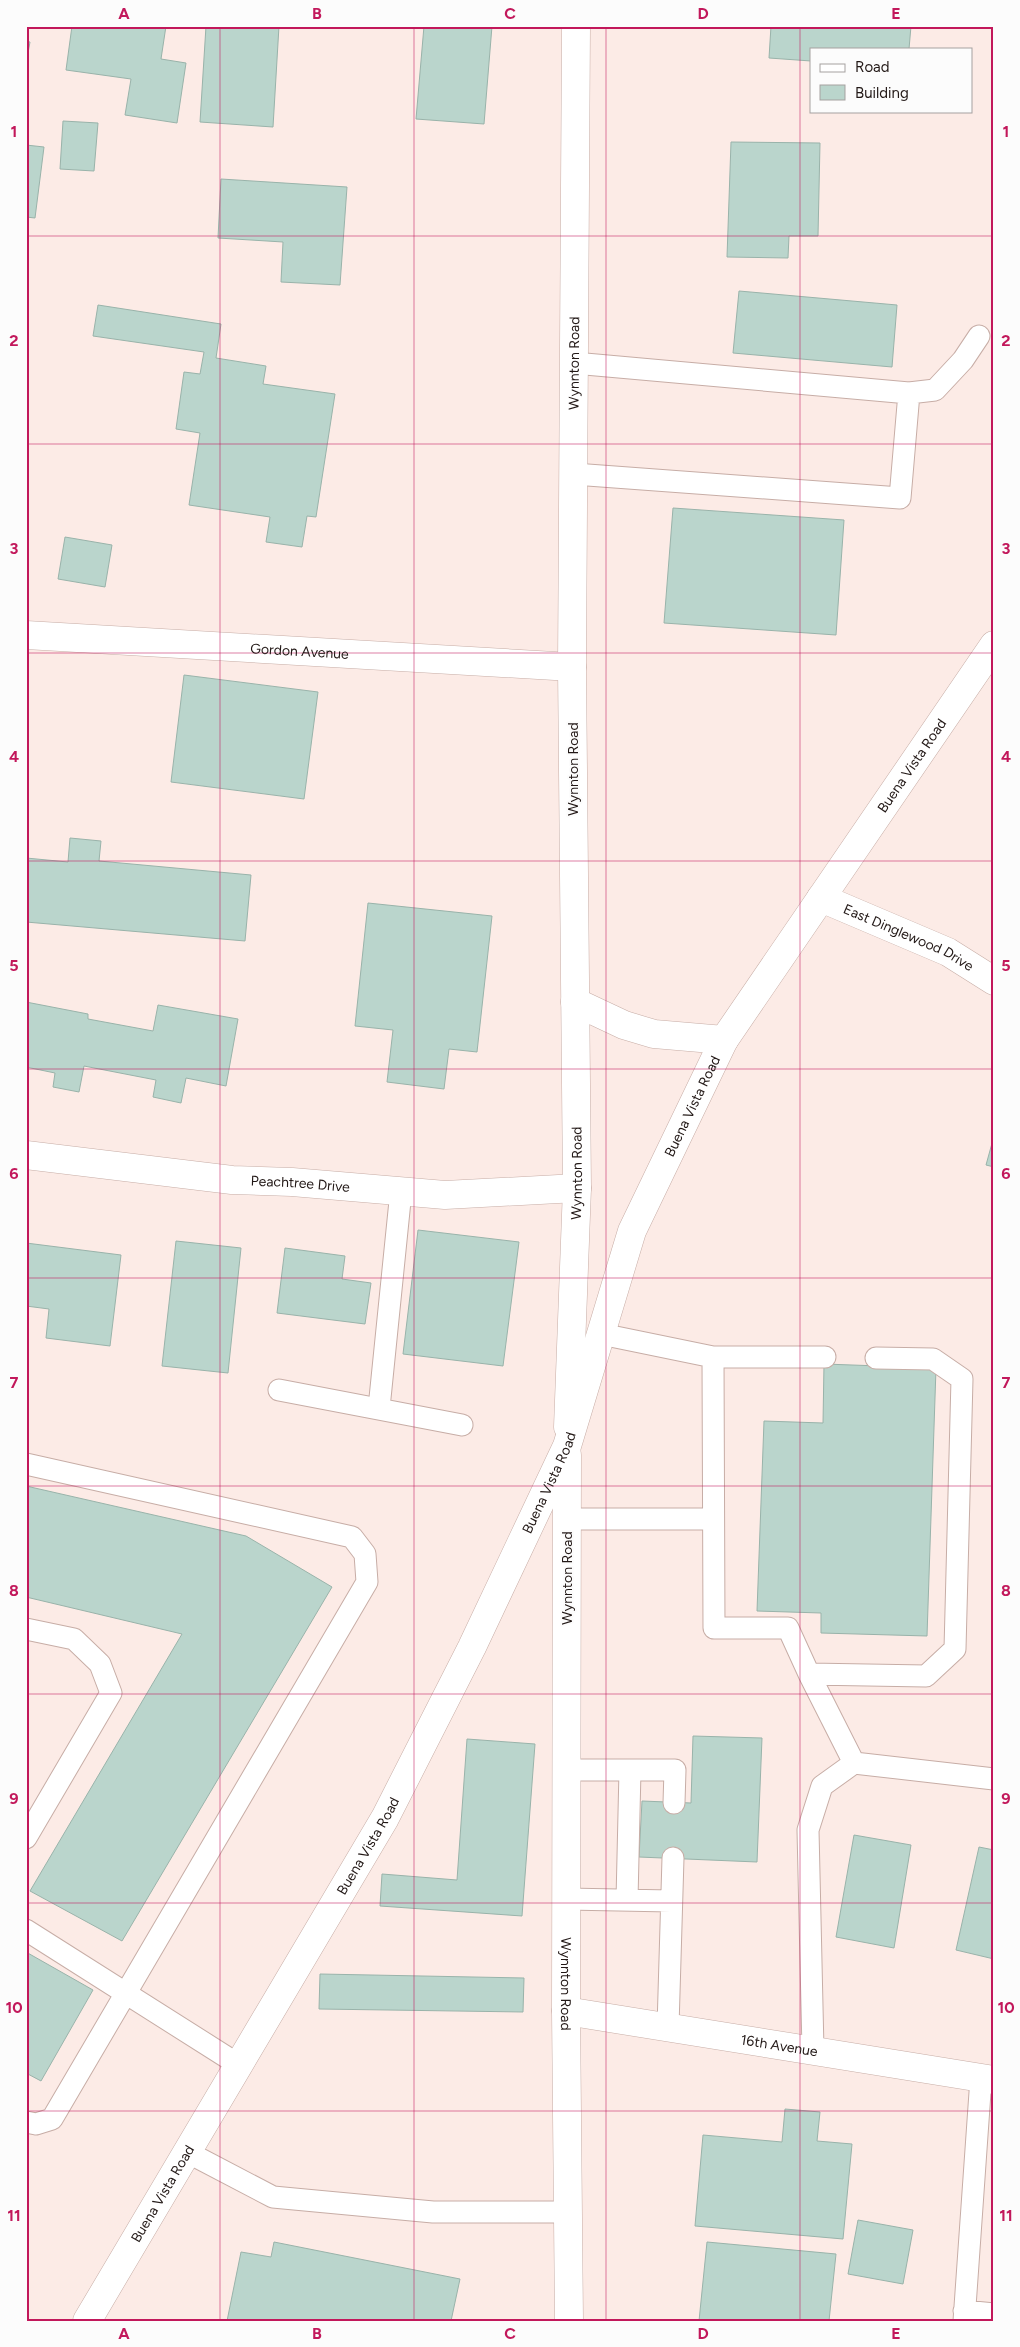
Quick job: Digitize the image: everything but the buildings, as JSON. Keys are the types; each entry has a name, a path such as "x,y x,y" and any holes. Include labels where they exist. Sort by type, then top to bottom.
{"main road":[{"name":"Wynnton Road","path":"569,2321 566,2011 567,1446 577,1188 572,667 576,26"},
{"name":"Gordon Avenue","path":"26,635 572,667"},
{"name":"Buena Vista Road","path":"87,2321 385,1818 472,1647 567,1446 632,1231 724,1040 994,645"},
{"name":"East Dinglewood Drive","path":"821,898 948,952 994,981"},
{"path":"575,1002 624,1025 654,1034 724,1040"},
{"name":"Peachtree Drive","path":"26,1155 232,1180 445,1195 577,1188"},
{"name":"16th Avenue","path":"566,2011 987,2079"}],"lane":[{"path":"574,363 909,393 935,390 963,360 979,336"},
{"path":"574,474 900,498 909,393"},
{"path":"379,1408 401,1192"},
{"path":"601,1334 713,1357 825,1357"},
{"path":"713,1357 714,1628 788,1628 854,1763"},
{"path":"809,1674 926,1676 955,1649 962,1378 933,1359 876,1358"},
{"path":"279,1390 462,1425"},
{"path":"26,1464 352,1537 365,1554 367,1582 52,2119 36,2124 26,2122"},
{"path":"567,1519 714,1519"},
{"path":"26,1629 74,1639 100,1664 111,1693 26,1838"},
{"path":"813,2050 808,1830 822,1786 854,1763 994,1779"},
{"path":"567,1770 675,1770 674,1803"},
{"path":"627,1900 630,1770"},
{"path":"668,2027 673,1858"},
{"path":"566,1900 671,1900"},
{"path":"26,1930 239,2065"},
{"path":"987,2079 964,2316 994,2314"},
{"path":"187,2152 273,2197 433,2212 568,2212"}]}
